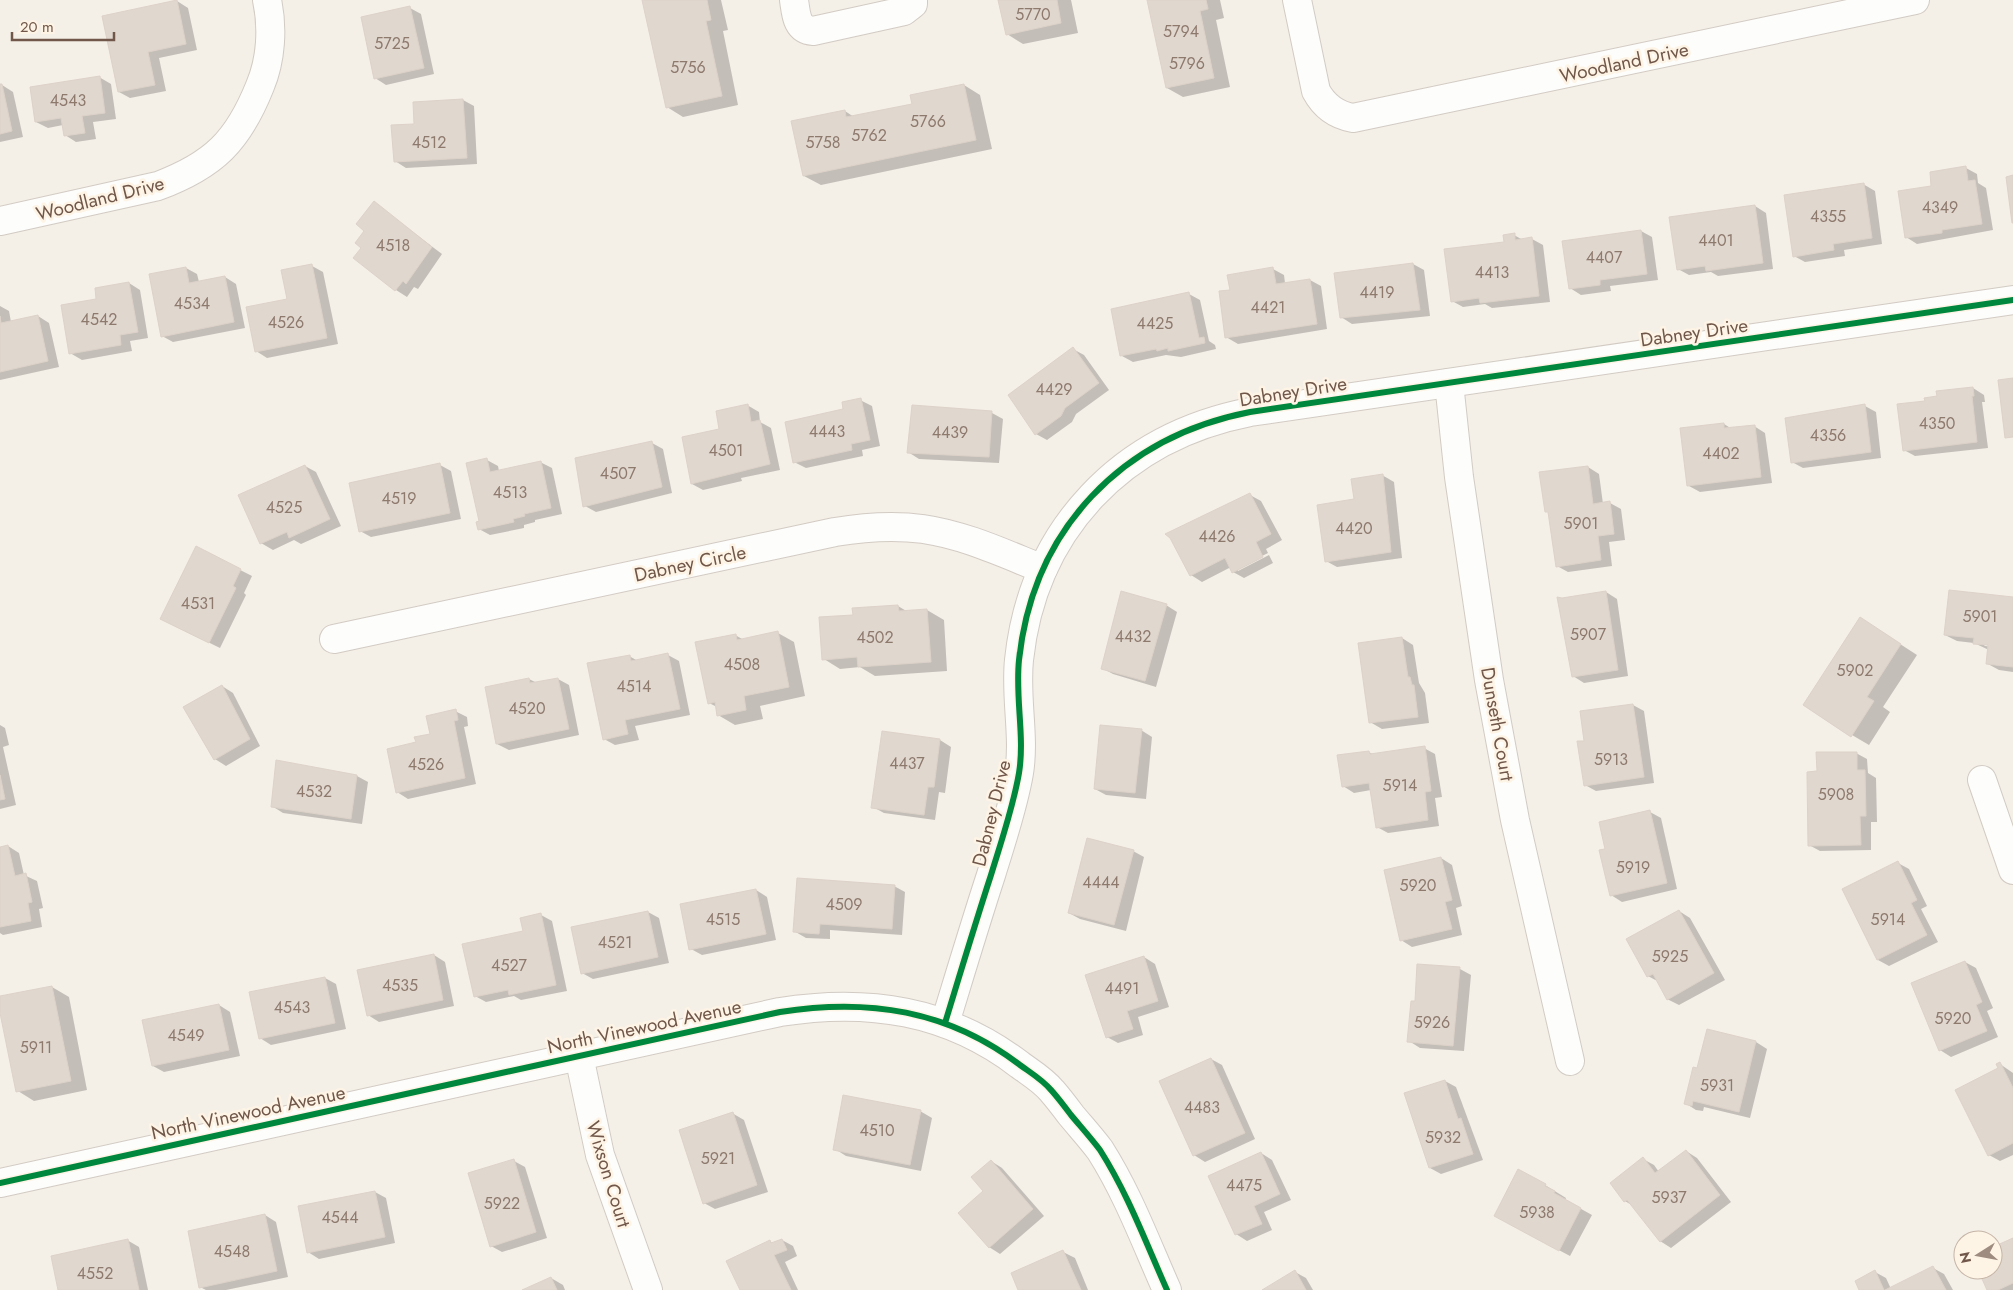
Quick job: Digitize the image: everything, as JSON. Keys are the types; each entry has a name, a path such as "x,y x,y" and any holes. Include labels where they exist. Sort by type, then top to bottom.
{"street":[{"name":"Woodland Drive","path":"0,221 170,181 213,157 241,126 257,99 268,63 270,13 267,0"},
{"path":"794,0 798,22 801,27 812,31 904,11 913,4 913,0"},
{"name":"Woodland Drive","path":"1297,0 1316,91 1324,103 1339,114 1358,118 1915,0"},
{"name":"Dabney Drive","path":"945,1023 1007,822 1019,774 1021,734 1019,661 1026,619 1033,594 1065,528 1097,491 1145,451 1203,424 1250,412 2013,300"},
{"name":"Dunseth Court","path":"1449,383 1458,468 1489,680 1514,820 1570,1062"},
{"name":"Dabney Circle","path":"334,639 866,527 924,529 951,535 1044,569"},
{"path":"1982,780 2013,870"},
{"name":"North Vinewood Avenue","path":"0,1183 770,1014 814,1007 863,1006 895,1010 945,1023 991,1044 1032,1073 1052,1090 1085,1131 1122,1189 1167,1290"},
{"name":"Wixson Court","path":"579,1056 600,1155 648,1290"}],"building":[{"path":"177,0 186,44 148,52 155,85 118,92 102,16"},
{"path":"642,0 707,0 711,20 706,21 722,96 666,108"},
{"path":"998,0 1057,0 1061,23 1006,35"},
{"path":"1147,0 1206,0 1208,9 1200,11 1214,78 1166,88"},
{"path":"410,6 424,68 374,79 361,17"},
{"path":"100,76 105,113 82,116 85,133 64,136 61,118 35,122 30,87"},
{"path":"0,84 2,84 12,131 0,134"},
{"path":"964,84 976,140 803,176 791,121 845,110 846,117 912,104 910,95"},
{"path":"463,99 467,158 394,162 391,125 414,124 413,102"},
{"path":"1966,166 1968,181 1975,180 1982,224 1942,230 1942,233 1905,238 1898,191 1931,186 1930,172"},
{"path":"2013,175 2013,223 2012,223 2006,177"},
{"path":"1864,183 1872,238 1833,244 1834,250 1793,257 1784,195"},
{"path":"374,201 432,247 406,284 403,281 395,291 353,258 361,248 355,243 364,231 356,224"},
{"path":"1755,205 1763,263 1706,271 1705,266 1677,270 1669,217"},
{"path":"1641,230 1647,274 1600,280 1600,285 1569,289 1562,241"},
{"path":"1515,233 1515,240 1532,237 1539,296 1480,303 1479,298 1451,302 1444,249 1504,242 1503,235"},
{"path":"1413,263 1420,310 1340,318 1334,273"},
{"path":"312,264 327,338 255,352 246,307 287,299 281,270"},
{"path":"186,267 189,283 225,276 234,322 161,337 149,274"},
{"path":"1273,267 1276,284 1310,279 1317,324 1225,338 1219,291 1230,290 1227,275"},
{"path":"129,282 138,332 120,335 121,345 69,354 61,305 96,299 95,288"},
{"path":"1189,292 1199,338 1204,337 1205,343 1168,351 1168,348 1157,351 1156,349 1120,356 1111,309"},
{"path":"38,315 48,361 0,372 0,316 1,323"},
{"path":"1073,347 1099,383 1065,408 1061,416 1035,435 1008,395"},
{"path":"2013,378 2013,437 2005,438 1998,380"},
{"path":"1973,387 1974,396 1972,396 1977,442 1903,451 1897,404 1925,401 1924,398 1937,396 1936,391"},
{"path":"861,398 870,440 851,444 852,450 793,463 785,422 843,409 842,402"},
{"path":"748,404 751,422 760,420 770,464 691,484 682,437 719,429 716,411"},
{"path":"1865,404 1871,452 1791,463 1785,418"},
{"path":"912,405 992,411 989,457 907,453"},
{"path":"1724,423 1724,428 1755,425 1761,477 1687,486 1680,428"},
{"path":"652,441 662,487 583,507 575,458"},
{"path":"487,458 490,472 541,461 551,508 524,514 525,516 513,519 514,522 478,530 476,522 479,521 466,463"},
{"path":"440,463 450,513 359,532 349,483"},
{"path":"305,465 330,519 289,538 287,532 260,544 238,495"},
{"path":"1588,466 1593,504 1610,501 1614,534 1598,536 1601,560 1556,567 1548,512 1545,512 1539,472"},
{"path":"1383,474 1391,552 1325,562 1317,505 1354,499 1351,479"},
{"path":"1250,493 1271,534 1256,542 1263,557 1232,573 1225,558 1190,576 1170,538 1165,534"},
{"path":"196,546 241,569 233,586 236,588 209,643 160,619"},
{"path":"1949,590 2013,597 2013,667 1986,664 1988,645 1973,644 1974,638 1944,635"},
{"path":"1121,591 1167,604 1145,681 1101,669"},
{"path":"1606,591 1618,670 1572,677 1557,597 1562,598"},
{"path":"898,605 899,611 927,609 931,662 858,667 857,657 822,660 819,617 853,615 852,608"},
{"path":"1860,617 1901,644 1867,697 1874,701 1851,737 1803,705"},
{"path":"778,631 789,687 744,696 746,710 717,716 715,702 708,704 695,642 736,634 737,640"},
{"path":"1402,637 1408,677 1410,677 1412,685 1414,685 1418,717 1369,723 1358,643"},
{"path":"668,653 680,709 625,720 628,734 603,740 587,663 630,655 631,661"},
{"path":"529,678 530,683 558,678 569,729 496,744 485,687"},
{"path":"222,685 250,739 214,760 183,707"},
{"path":"1633,704 1644,777 1584,786 1577,741 1584,741 1580,711"},
{"path":"456,709 458,720 454,721 465,778 396,793 387,749 416,742 414,737 430,734 426,716"},
{"path":"1100,725 1142,729 1135,793 1094,789"},
{"path":"882,731 940,739 934,787 928,787 924,815 871,808"},
{"path":"1425,746 1431,791 1425,792 1428,820 1376,828 1369,783 1342,787 1337,755 1369,751 1370,754"},
{"path":"1816,752 1857,752 1857,770 1865,770 1866,816 1860,816 1861,845 1808,846 1807,772 1817,771"},
{"path":"276,760 357,775 351,819 271,807"},
{"path":"0,775 5,799 0,800"},
{"path":"1650,810 1667,883 1610,896 1599,850 1605,849 1599,822"},
{"path":"1087,838 1134,850 1114,925 1068,913"},
{"path":"8,845 15,876 26,873 32,902 28,903 31,921 0,927 0,847"},
{"path":"1441,857 1452,900 1445,902 1452,929 1400,941 1384,870"},
{"path":"1898,861 1917,900 1911,903 1927,935 1877,960 1842,889"},
{"path":"797,878 895,885 892,929 820,924 819,934 793,932"},
{"path":"756,889 766,934 689,950 680,904"},
{"path":"1679,910 1714,973 1667,1000 1653,974 1647,977 1626,939"},
{"path":"648,911 658,957 581,974 571,927"},
{"path":"541,913 556,985 509,995 508,990 474,997 462,944 523,931 520,918"},
{"path":"434,954 443,1000 367,1016 357,970"},
{"path":"1144,956 1158,1001 1127,1011 1133,1029 1106,1038 1085,975"},
{"path":"1965,961 1982,1002 1976,1005 1987,1031 1939,1051 1911,983"},
{"path":"1417,964 1460,967 1453,1046 1407,1042 1411,1001 1415,1001"},
{"path":"325,977 335,1023 259,1039 249,992"},
{"path":"52,986 71,1081 16,1092 0,1013 0,996"},
{"path":"219,1004 229,1050 152,1066 142,1020"},
{"path":"1707,1029 1756,1041 1739,1112 1693,1101 1692,1106 1684,1104 1693,1067 1697,1068"},
{"path":"1211,1058 1245,1133 1193,1156 1159,1081"},
{"path":"2000,1062 2013,1088 2013,1143 1988,1156 1955,1090 1998,1068 1996,1064"},
{"path":"1445,1080 1458,1119 1461,1118 1473,1154 1429,1168 1404,1093"},
{"path":"843,1095 921,1110 910,1165 833,1150"},
{"path":"733,1112 757,1185 703,1204 679,1130"},
{"path":"1686,1150 1720,1195 1660,1242 1627,1200 1624,1202 1610,1183 1643,1157 1655,1173"},
{"path":"1261,1152 1280,1194 1254,1206 1262,1224 1235,1235 1208,1176"},
{"path":"514,1159 536,1232 490,1247 468,1173"},
{"path":"991,1160 1033,1209 989,1248 958,1213 983,1191 971,1177"},
{"path":"1518,1169 1546,1184 1545,1186 1555,1191 1554,1193 1581,1208 1559,1251 1494,1216"},
{"path":"375,1191 385,1237 307,1253 298,1206"},
{"path":"265,1214 277,1271 199,1288 188,1231"},
{"path":"2013,1238 2013,1283 1998,1290 1987,1290 1982,1280 2003,1280 2003,1242"},
{"path":"128,1239 139,1290 58,1290 51,1256"},
{"path":"782,1239 787,1250 774,1255 791,1290 740,1290 726,1261 770,1240 771,1243"},
{"path":"1063,1250 1081,1290 1018,1290 1011,1273"},
{"path":"1933,1266 1946,1290 1885,1290"},
{"path":"1295,1270 1306,1290 1262,1290"},
{"path":"1875,1270 1884,1290 1859,1290 1855,1281"},
{"path":"551,1277 557,1290 522,1290"}],"cycle path":[{"path":"945,1023 1003,837 1019,773 1021,745 1018,674 1028,613 1043,570 1064,531 1092,496 1124,467 1162,443 1204,424 1250,412 2013,300"},
{"path":"0,1183 780,1012 813,1008 876,1008 936,1020 964,1032 993,1046 1045,1083 1100,1150 1136,1219 1167,1290"}]}
